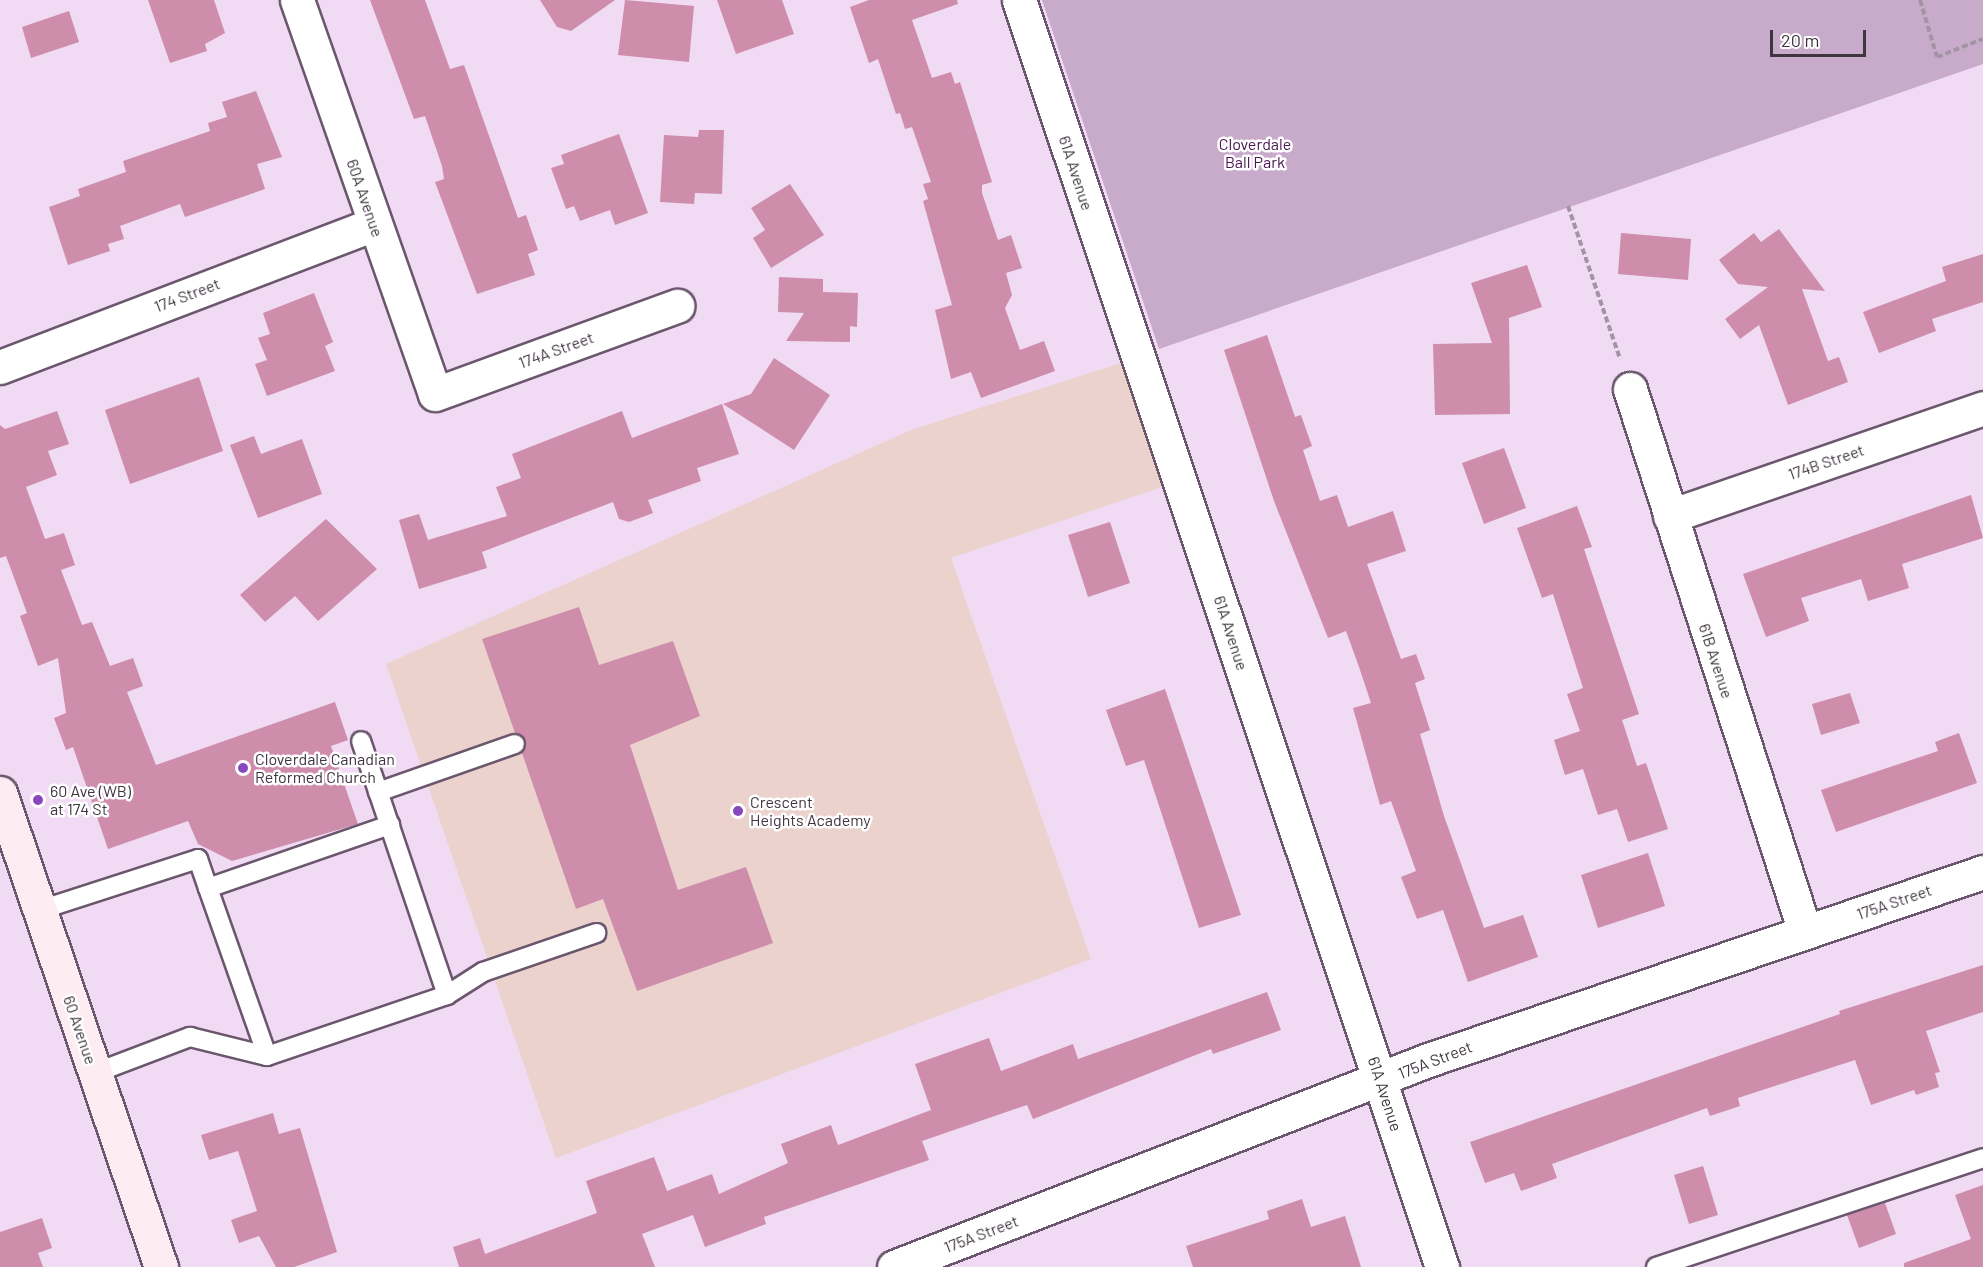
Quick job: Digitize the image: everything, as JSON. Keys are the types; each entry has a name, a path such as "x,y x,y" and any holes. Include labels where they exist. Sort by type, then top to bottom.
{"street":[{"name":"60A Avenue","path":"297,0 435,394"},
{"name":"61A Avenue","path":"1019,0 1442,1267"},
{"name":"174 Street","path":"0,367 374,224"},
{"name":"174A Street","path":"435,394 676,306"},
{"name":"61B Avenue","path":"1630,389 1805,932"},
{"name":"174B Street","path":"1670,516 1983,408"},
{"name":"60 Avenue","path":"0,793 161,1267"},
{"name":"175A Street","path":"894,1267 1380,1081 1983,872"}],"lane":[{"path":"361,741 447,995"},
{"path":"378,792 515,744"},
{"path":"208,888 390,825"},
{"path":"40,910 198,859 267,1056"},
{"path":"95,1073 190,1037 267,1056 447,995 483,972 596,933"},
{"path":"1656,1267 1983,1158"}],"path":[{"path":"1920,0 1936,57 1983,39"},
{"path":"1568,206 1630,389"}],"shaded area":[{"name":"Crescent Heights Academy","path":"1121,363 1162,487 951,558 1091,959 556,1158 386,664 911,430"}],"green space":[{"name":"Cloverdale Ball Park","path":"1042,0 1983,0 1983,64 1159,349"}],"building":[{"path":"148,0 214,0 225,33 205,44 207,51 170,63"},
{"path":"370,0 425,0 450,69 464,65 518,218 526,215 538,250 528,254 535,275 477,294 435,182 444,179 442,166 425,116 414,119"},
{"path":"540,0 615,0 571,31 557,27"},
{"path":"625,0 694,6 689,62 618,55"},
{"path":"717,0 782,0 794,34 736,54"},
{"path":"869,0 957,0 958,4 912,20 932,78 951,72 955,84 960,82 992,182 982,185 982,193 998,240 1011,235 1022,268 1006,273 1012,295 1005,308 1020,350 1044,341 1055,371 981,398 971,372 951,379 935,310 952,305 923,201 928,199 923,184 931,182 912,127 905,129 900,113 896,114 878,59 869,63 850,7"},
{"path":"69,11 79,42 31,58 22,27"},
{"path":"256,91 282,157 257,164 265,189 185,217 180,204 120,226 124,239 108,244 110,251 68,265 49,207 80,196 78,189 126,172 123,161 210,131 208,123 227,117 222,102"},
{"path":"699,130 724,130 722,194 695,193 694,204 660,202 664,135 698,137"},
{"path":"619,134 648,213 615,225 610,210 580,221 574,206 566,209 551,168 564,164 561,155"},
{"path":"790,184 824,235 771,268 753,238 765,230 751,208"},
{"path":"1779,229 1825,291 1802,289 1828,361 1839,357 1848,382 1788,405 1759,325 1740,339 1725,319 1768,287 1738,284 1719,260 1754,233 1761,242"},
{"path":"1621,233 1691,239 1688,280 1618,274"},
{"path":"1983,254 1983,302 1932,319 1936,331 1879,353 1863,312 1946,281 1942,267"},
{"path":"1527,265 1542,307 1509,318 1510,414 1435,415 1433,344 1492,343 1471,283"},
{"path":"779,277 823,279 823,292 858,293 857,327 850,326 850,342 786,341 804,313 778,312"},
{"path":"314,293 333,342 325,346 335,371 267,396 255,364 267,360 258,338 270,334 263,313"},
{"path":"1267,335 1295,417 1301,415 1312,446 1303,450 1320,501 1337,495 1348,527 1393,511 1406,551 1367,564 1401,659 1416,654 1425,679 1415,683 1430,730 1420,734 1444,816 1484,928 1523,915 1538,957 1468,982 1443,910 1417,919 1401,877 1416,871 1391,801 1380,805 1353,708 1371,703 1359,667 1346,631 1328,638 1274,501 1224,350"},
{"path":"774,358 830,395 794,450 723,404 751,394"},
{"path":"199,377 223,451 130,484 105,410"},
{"path":"722,404 739,454 697,468 701,481 648,500 653,513 629,522 619,519 613,502 482,552 487,568 419,589 399,520 419,514 428,540 507,516 496,487 521,478 512,454 622,411 632,438"},
{"path":"57,411 69,444 48,451 57,475 26,487 45,539 64,533 75,565 61,570 82,625 92,622 110,666 133,658 143,686 127,692 156,765 335,702 348,740 331,746 358,824 232,861 198,844 188,821 108,849 73,747 66,750 54,718 66,713 58,658 38,666 20,616 27,613 6,556 0,558 0,425 5,429"},
{"path":"254,436 261,454 302,439 322,494 258,518 230,445"},
{"path":"1504,448 1526,508 1484,524 1462,463"},
{"path":"1971,495 1983,538 1902,564 1909,588 1868,601 1861,579 1801,598 1809,621 1766,637 1743,574"},
{"path":"1577,506 1592,547 1584,549 1639,714 1622,720 1637,766 1646,763 1668,829 1628,842 1617,809 1598,815 1583,769 1565,775 1554,740 1580,731 1567,694 1583,688 1553,594 1542,598 1517,528"},
{"path":"326,519 377,569 318,621 295,596 265,622 240,595"},
{"path":"1110,522 1130,583 1088,597 1068,535"},
{"name":"Crescent Heights Academy","path":"579,607 599,665 673,641 700,716 630,745 678,890 746,867 773,943 637,991 603,899 576,909 522,753 526,741 515,733 482,639"},
{"path":"1165,689 1241,915 1199,928 1144,760 1126,766 1106,710"},
{"path":"1850,693 1860,723 1821,735 1812,704"},
{"path":"1959,733 1977,783 1836,832 1821,790 1938,751 1935,742"},
{"path":"1648,853 1665,906 1598,928 1581,875"},
{"path":"1983,965 1983,1012 1926,1031 1940,1072 1935,1073 1939,1087 1916,1095 1914,1090 1871,1105 1855,1060 1738,1098 1740,1106 1710,1116 1707,1108 1552,1164 1557,1178 1521,1191 1514,1173 1485,1183 1470,1142 1840,1014 1839,1011"},
{"path":"1267,992 1281,1030 1213,1054 1211,1049 1033,1119 1027,1105 922,1141 929,1160 764,1217 766,1224 705,1247 693,1215 642,1234 655,1267 459,1267 453,1247 480,1238 485,1254 597,1213 586,1181 654,1157 667,1191 712,1174 719,1194 788,1163 781,1144 831,1125 838,1145 931,1110 915,1064 989,1038 1001,1071 1073,1044 1078,1059"},
{"path":"273,1113 279,1134 300,1128 337,1252 294,1267 276,1267 259,1236 239,1243 231,1220 257,1211 238,1151 209,1160 201,1135"},
{"path":"1703,1166 1718,1215 1689,1224 1674,1175"},
{"path":"1983,1185 1983,1267 1904,1267 1904,1263 1971,1239 1955,1195"},
{"path":"1302,1199 1311,1227 1345,1216 1361,1267 1193,1267 1186,1246 1269,1219 1267,1211"},
{"path":"1885,1203 1896,1234 1859,1248 1847,1215"},
{"path":"42,1218 52,1248 38,1253 43,1267 0,1267 0,1232"}],"place":[{"name":"Cloverdale Canadian Reformed Church","path":"243,768"},
{"name":"60 Ave (WB) at 174 St","path":"38,800"},
{"name":"Crescent Heights Academy","path":"738,811"}]}
